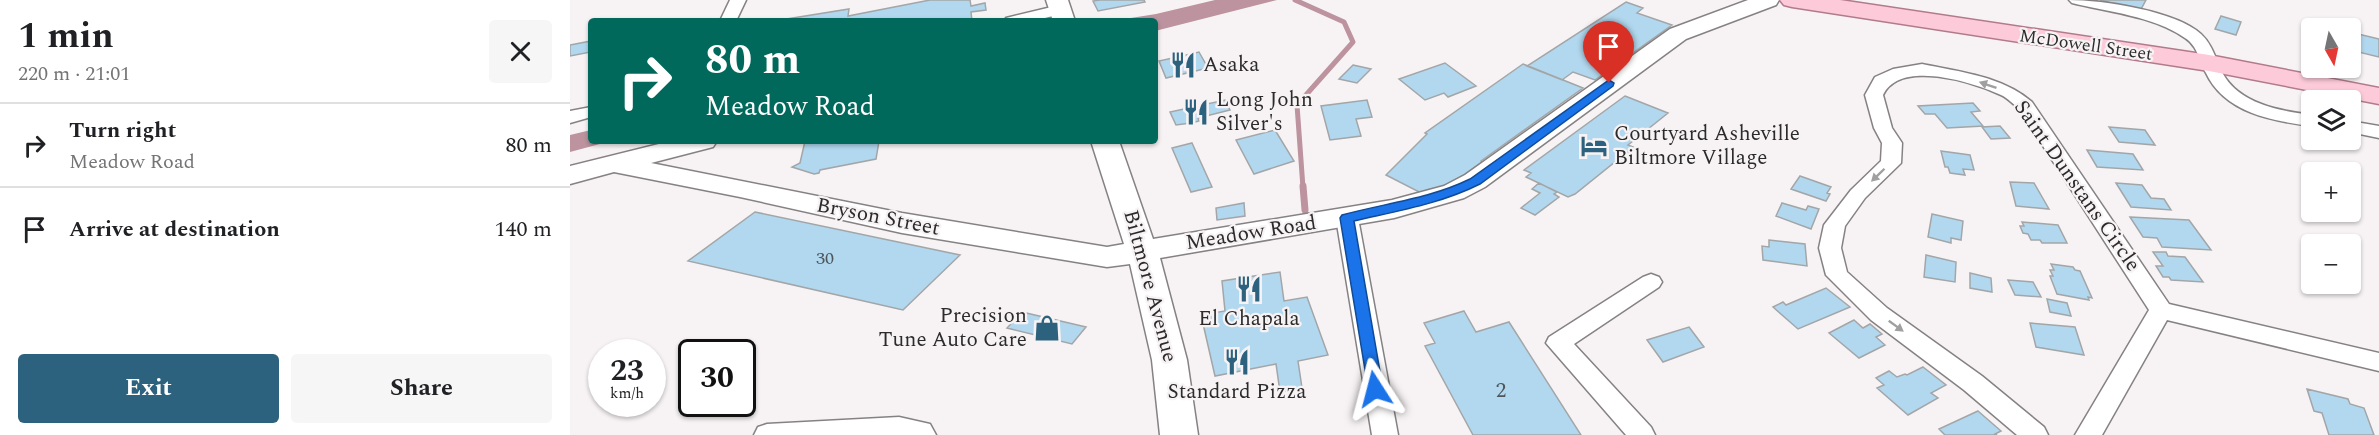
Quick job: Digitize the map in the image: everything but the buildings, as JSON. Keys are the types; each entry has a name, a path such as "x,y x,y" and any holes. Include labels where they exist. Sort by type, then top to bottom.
{"main road":[{"name":"Meadow Road","path":"1143,250 1347,218 1427,201 1454,192 1475,182 1678,34 1768,0"},
{"name":"McDowell Street","path":"1792,0 2209,63 2379,96"},
{"path":"570,175 691,144"},
{"name":"Biltmore Avenue","path":"1106,144 1143,250 1173,369 1179,435"},
{"name":"Bryson Street","path":"614,164 902,223 1061,251 1107,257 1143,250"}],"street":[{"path":"729,18 738,0"},
{"path":"2077,0 2182,29 2201,43 2221,84 2244,103 2268,112 2301,119"},
{"path":"1025,18 1060,10"},
{"name":"Saint Dunstans Circle","path":"2035,435 1973,383 1879,314 1838,275 1830,248 1835,225 1858,194 1891,163 1892,143 1883,128 1874,95 1881,81 1899,73 1922,69 1976,80 2010,92 2026,106 2162,310"},
{"path":"570,117 588,113"},
{"path":"2361,128 2379,132"},
{"path":"1347,218 1375,389 1385,435"},
{"path":"1642,435 1558,343 1651,282"},
{"path":"2088,435 2162,310 2379,362"},
{"path":"766,435 899,428 921,432 923,435"}],"shaded area":[{"path":"1215,0 1277,0 1158,30 1158,18 1131,18"},
{"path":"588,131 588,144 600,144 570,152 570,135"}],"waterway":[{"path":"1295,0 1344,22 1353,42 1297,105 1303,188"},
{"path":"1303,186 1305,210"}],"place":[{"name":"Asaka","path":"1183,65"},
{"name":"Long John Silver's","path":"1196,112"},
{"name":"Courtyard Asheville Biltmore Village","path":"1594,146"},
{"name":"El Chapala","path":"1249,289"},
{"name":"Precision Tune Auto Care","path":"1047,328"},
{"name":"Standard Pizza","path":"1237,362"}],"route":[{"path":"1375,389 1347,218 1427,201 1475,182 1609,83"}]}
